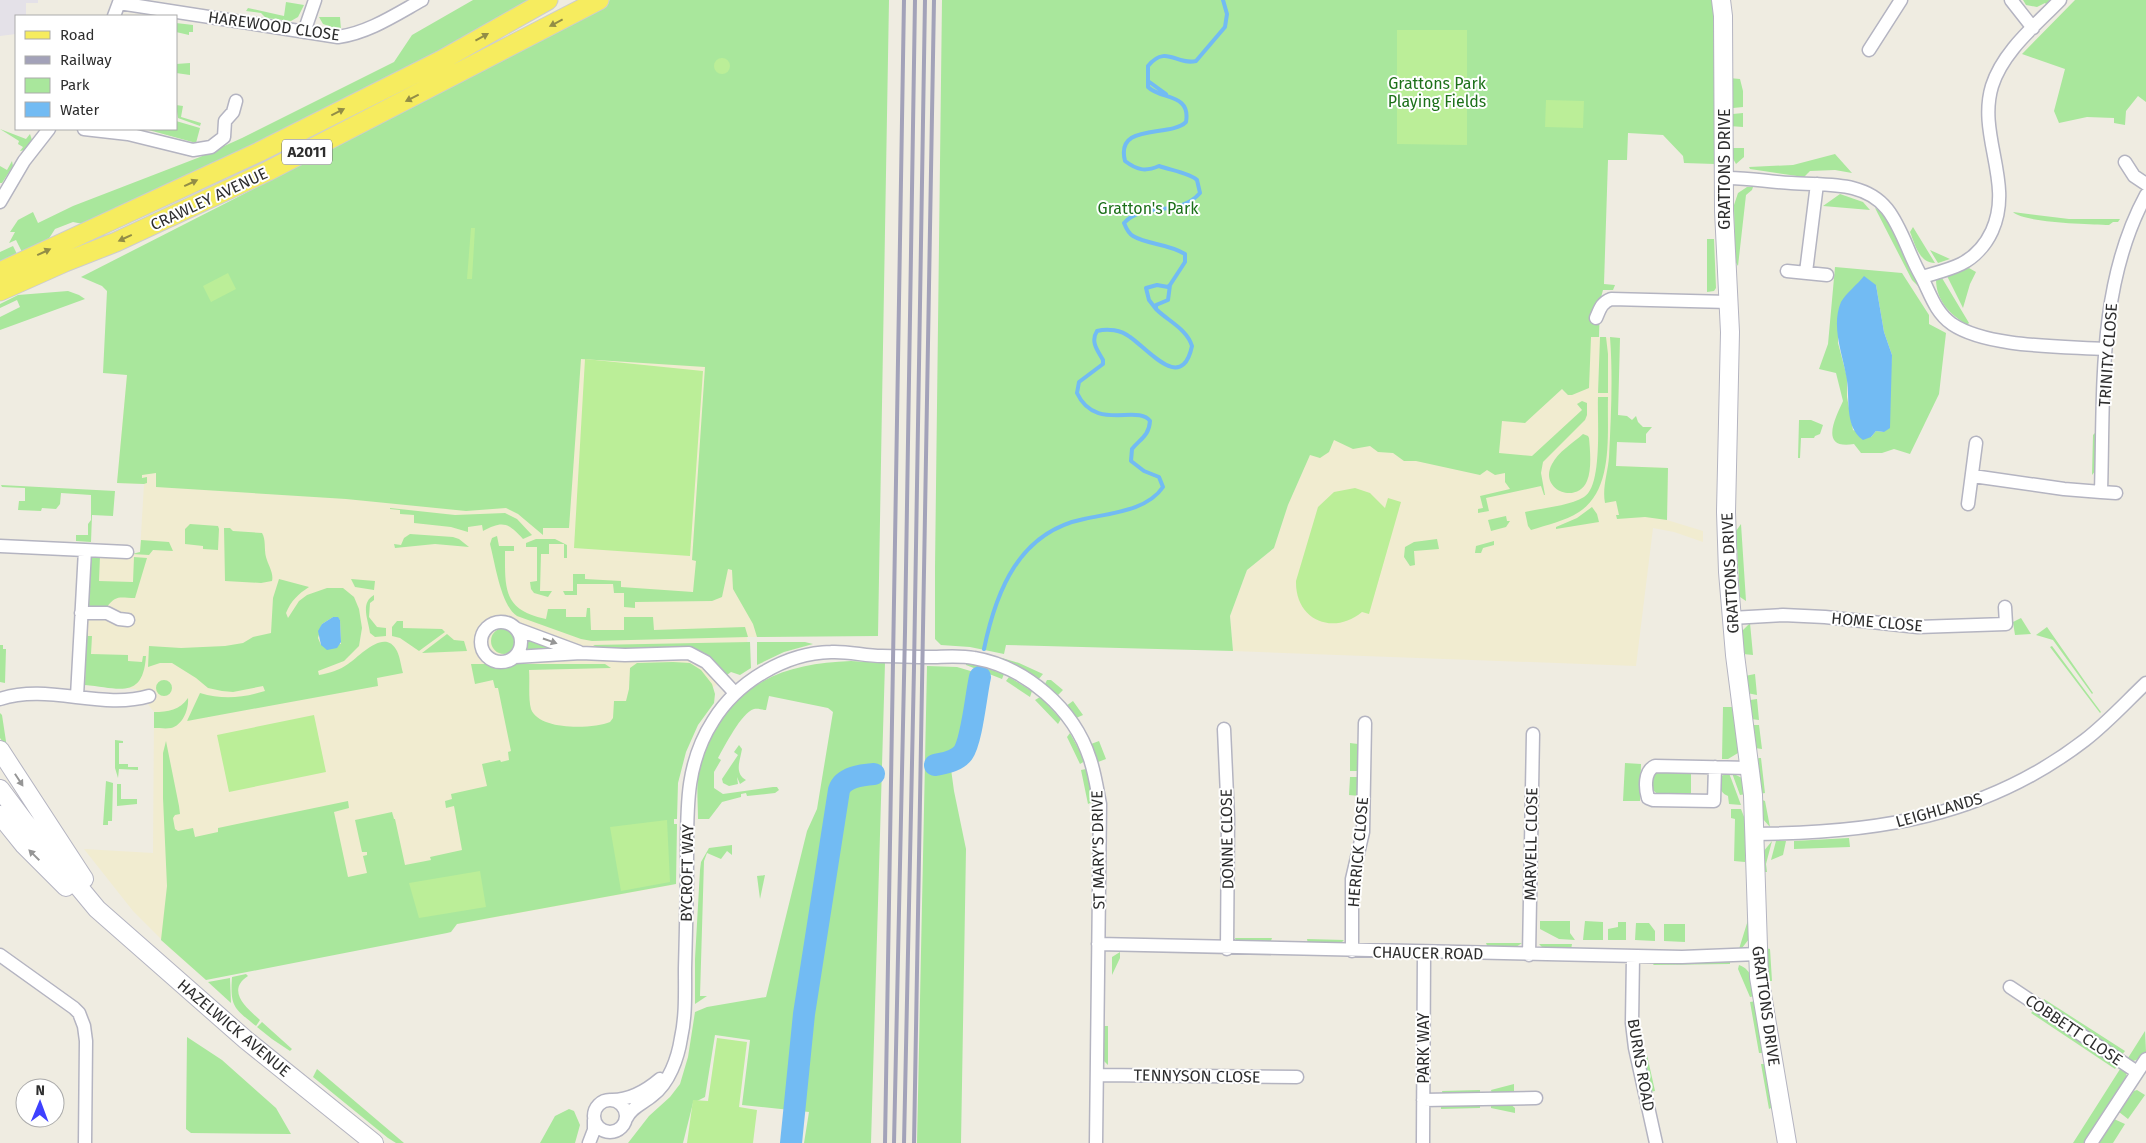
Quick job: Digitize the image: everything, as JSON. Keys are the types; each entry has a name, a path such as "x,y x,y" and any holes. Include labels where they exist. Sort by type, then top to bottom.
{"main road":[{"name":"CRAWLEY AVENUE","path":"0,272 276,143 442,60 548,0"},
{"name":"CRAWLEY AVENUE","path":"0,291 59,264 116,242 268,171 599,0"}],"street":[{"path":"304,32 315,0"},
{"name":"HAREWOOD CLOSE","path":"119,1 338,37 352,35 372,28 422,0"},
{"name":"GRATTONS DRIVE","path":"1721,0 1723,16 1724,242 1730,379 1726,512 1731,618 1750,768 1755,834 1758,954 1762,1000 1787,1143"},
{"path":"1869,50 1901,0"},
{"path":"2011,0 2033,28"},
{"path":"1922,277 1952,268 1972,256 1988,238 1994,226 2000,209 2000,197 1989,129 1992,86 2003,62 2060,0"},
{"path":"114,15 119,1"},
{"path":"93,130 128,134 193,150 205,149 216,144 224,137 225,121 232,112 236,101"},
{"path":"0,202 24,161 47,130"},
{"path":"2125,162 2134,176 2146,184"},
{"path":"1723,178 1745,177 1778,182 1842,185 1860,190 1875,197 1892,217 1922,277 1934,306 1941,314 1967,332 1989,340 2004,342 2105,349"},
{"path":"1806,272 1817,184"},
{"name":"TRINITY CLOSE","path":"2101,492 2105,349 2116,278 2131,228 2146,195"},
{"path":"1786,271 1827,274"},
{"path":"1596,318 1600,307 1611,299 1728,302"},
{"path":"1968,504 1976,443"},
{"path":"1972,476 2064,489 2116,493"},
{"path":"0,546 127,552"},
{"path":"77,696 84,550"},
{"name":"HOME CLOSE","path":"1731,618 1783,615 1825,617 1918,627 2006,629 2005,607"},
{"path":"81,613 107,613 119,619 128,620"},
{"path":"581,654 517,630 508,623 497,622 488,626 481,638 484,652 492,660 504,662 515,657 581,654 695,655 714,668 735,693"},
{"path":"515,657 521,645 521,637 517,630"},
{"name":"ST MARY'S DRIVE","path":"735,693 748,682 785,662 826,652 846,652 874,656 971,657 1009,669 1050,697 1065,713 1090,758 1100,804 1096,1143"},
{"name":"LEIGHLANDS","path":"1755,834 1817,833 1880,826 1908,821 1976,802 2032,775 2084,740 2146,683"},
{"name":"BYCROFT WAY","path":"602,1143 624,1125 631,1110 660,1089 673,1063 681,1040 684,1015 688,812 691,770 710,725 735,693"},
{"path":"0,699 19,694 131,700 149,696"},
{"name":"HERRICK CLOSE","path":"1352,951 1352,879 1364,832 1365,723"},
{"name":"DONNE CLOSE","path":"1224,729 1228,828 1227,949"},
{"name":"MARVELL CLOSE","path":"1529,955 1533,734"},
{"name":"HAZELWICK AVENUE","path":"0,750 89,886 97,909"},
{"path":"1715,767 1714,801 1653,800 1648,798 1647,774 1650,768 1655,766 1715,767 1750,768"},
{"name":"HAZELWICK AVENUE","path":"0,789 97,909 246,1040 374,1143"},
{"name":"HAZELWICK AVENUE","path":"0,815 24,845 75,896 97,909"},
{"name":"CHAUCER ROAD","path":"1098,944 1227,949 1529,955 1701,957 1758,954"},
{"name":"PARK WAY","path":"1423,1143 1424,952"},
{"path":"0,955 74,1008 81,1018 86,1041 85,1143"},
{"name":"BURNS ROAD","path":"1633,956 1632,1024 1635,1048 1656,1143"},
{"name":"COBBETT CLOSE","path":"2010,988 2137,1072"},
{"path":"2091,1143 2146,1059"},
{"name":"BYCROFT WAY","path":"589,1143 594,1130 594,1112 598,1105 605,1100 625,1099 648,1088 667,1073 673,1063"},
{"name":"TENNYSON CLOSE","path":"1097,1075 1297,1077"},
{"path":"1423,1100 1536,1098"},
{"path":"612,1100 623,1106 626,1119"},
{"path":"594,1120 595,1124 603,1131 609,1133 617,1131"}],"shaded area":[{"path":"0,0 38,0 38,3 26,3 26,15 15,15 15,34 0,36"},
{"path":"669,0 781,637 747,637 748,650 729,669 727,675 704,696 674,777 672,885 458,924 201,975 170,948 133,911 84,849 153,853 154,712 136,689 85,685 90,555 128,558 132,554 140,552 144,484 117,483 127,374"},
{"path":"1319,328 1620,338 1616,466 1668,468 1667,520 1703,531 1703,542 1674,532 1653,528 1636,666 1233,651 1230,616 1247,570 1274,548 1288,505 1316,441"}],"green space":[{"path":"473,0 530,0 366,90 83,224 73,222 55,229 48,240 22,252 16,240 9,243 15,232 10,232 18,220 33,212 38,223 73,206 200,157 394,62 412,35"},
{"path":"610,0 889,0 878,636 757,637 753,624 733,589 732,570 728,569 722,597 712,601 635,602 635,608 624,607 624,593 614,593 613,584 577,584 577,595 565,595 563,591 573,591 573,574 585,574 585,579 621,581 621,587 693,592 696,561 692,560 705,367 581,359 569,528 543,528 543,535 518,514 506,508 466,511 346,499 156,487 156,473 142,475 142,478 147,477 147,483 144,484 117,483 127,375 103,373 107,291 102,286 81,277 269,181"},
{"name":"Gratton's Park","path":"942,0 1713,0 1716,12 1715,164 1684,163 1683,156 1663,135 1628,133 1627,160 1608,160 1604,284 1615,285 1613,290 1603,290 1600,301 1599,337 1591,337 1589,388 1572,395 1568,395 1562,389 1525,423 1502,421 1499,453 1532,456 1582,410 1577,404 1582,401 1587,403 1585,420 1543,462 1541,473 1545,495 1541,486 1486,498 1489,511 1478,513 1478,509 1483,508 1480,496 1510,489 1505,482 1505,473 1495,475 1487,470 1480,475 1416,461 1404,461 1393,453 1378,452 1370,446 1353,449 1334,440 1329,452 1320,458 1310,455 1288,505 1274,548 1247,570 1230,616 1233,651 1006,645 1004,654 970,647 941,645 935,639 935,568"},
{"path":"2023,0 2053,0 2047,5 2045,3 2037,7 2026,5"},
{"path":"2075,0 2146,0 2146,102 2138,96 2126,111 2125,125 2114,123 2114,118 2087,117 2059,123 2054,111 2065,69 2022,54"},
{"path":"286,2 304,5 298,17 291,21 266,18 261,13 246,11 248,8 284,16"},
{"path":"319,17 340,17 341,30 323,24"},
{"path":"178,23 193,25 193,32 189,32 189,35 178,32"},
{"name":"Grattons Park Playing Fields","path":"1397,30 1467,30 1467,145 1397,144"},
{"path":"719,58 725,58 730,63 728,72 719,74 714,69 714,63"},
{"path":"190,63 190,75 178,73 178,64"},
{"path":"1729,78 1740,79 1743,91 1743,107 1733,108 1729,106"},
{"path":"1546,100 1584,101 1583,128 1545,127"},
{"path":"178,105 183,106 181,117 201,123 200,126 178,118"},
{"path":"1743,113 1743,127 1729,126 1730,117 1733,114"},
{"path":"178,122 200,128 196,143 149,130 178,130"},
{"path":"0,129 26,139 30,134 32,140 25,150 20,151 23,147 18,144 19,141"},
{"path":"1732,148 1744,148 1744,157 1736,164 1731,155"},
{"path":"1835,154 1852,173 1835,170 1810,171 1804,177 1750,169 1749,167 1793,165"},
{"path":"12,161 13,166 2,183 0,183 0,166 7,170"},
{"path":"1747,187 1753,187 1746,195 1738,266 1735,261 1734,205 1738,193"},
{"path":"1840,194 1863,202 1870,210 1823,206"},
{"path":"1875,208 1882,213 1892,227 1909,268 1923,291 1912,280"},
{"path":"2013,212 2069,219 2120,219 2118,222 2113,222 2109,225 2073,223 2030,219"},
{"path":"1913,227 1935,263 1925,260 1918,252 1910,232"},
{"path":"471,228 475,228 472,279 467,279"},
{"path":"1707,239 1714,239 1716,288 1714,291 1707,292"},
{"path":"13,246 17,254 0,262 0,252"},
{"path":"1930,250 1950,259 1938,263"},
{"path":"1835,267 1902,273 1929,315 1929,324 1946,333 1939,394 1910,454 1894,449 1882,453 1861,453 1854,444 1843,445 1836,442 1832,431 1843,401 1836,373 1819,369 1828,344","holes":["1876,285 1884,332 1892,355 1884,432 1876,431 1871,437 1853,430 1847,397 1847,377 1838,343 1838,317 1842,302"]},
{"path":"1969,268 1976,272 1970,284 1963,308 1947,276"},
{"path":"228,273 236,289 211,302 203,286"},
{"path":"1942,278 1969,323 1967,325 1955,316 1941,300 1938,294 1936,279"},
{"path":"68,291 85,299 0,330 0,317 20,307 17,300 0,308 0,304 18,295"},
{"path":"1600,337 1606,337 1608,393 1598,393"},
{"path":"1610,337 1620,338 1618,415 1627,416 1632,420 1636,416 1638,422 1643,427 1652,427 1646,434 1646,443 1617,442 1616,466 1668,468 1667,520 1645,517 1617,519 1616,515 1619,515 1616,501 1605,503 1604,492 1609,457 1611,412"},
{"path":"585,359 703,371 690,556 574,548"},
{"path":"1598,397 1608,397 1608,444 1603,476 1598,490 1590,502 1574,515 1531,530 1528,526 1525,512 1571,503 1584,497 1590,490 1597,466"},
{"path":"1799,420 1811,420 1823,425 1820,434 1814,438 1801,438 1800,458 1798,458"},
{"path":"2097,431 2096,470 2092,475 2093,435"},
{"path":"1583,434 1589,438 1590,465 1587,481 1582,488 1575,492 1560,491 1550,481 1549,473 1552,464 1562,452"},
{"path":"1,485 115,491 113,516 92,515 91,542 76,541 76,535 88,535 88,524 91,520 91,495 61,493 60,504 56,509 42,508 41,511 18,510 19,501 25,501 25,488 2,487"},
{"path":"1355,488 1370,493 1385,508 1388,498 1401,502 1369,614 1362,612 1351,619 1339,623 1328,623 1318,620 1302,606 1297,595 1296,581 1318,507 1334,492"},
{"path":"1592,507 1597,514 1599,522 1556,529 1556,527 1577,518"},
{"path":"390,508 455,515 505,513 517,519 532,535 523,539 509,526 504,525 495,526 483,531 482,525 468,527 468,532 451,527 414,523 414,515 400,514 400,510"},
{"path":"1506,516 1507,521 1510,521 1506,527 1491,531 1488,520"},
{"path":"190,524 218,526 218,550 203,549 203,546 185,544 185,529"},
{"path":"1741,524 1746,601 1740,597 1736,531"},
{"path":"224,528 230,528 233,531 262,533 272,581 261,583 225,581"},
{"path":"410,534 453,537 469,547 435,544 395,548 394,544 401,545 404,538"},
{"path":"497,536 499,546 514,546 514,551 505,551 505,576 509,596 521,610 532,615 546,619 548,609 566,609 566,617 586,617 587,608 590,608 591,630 624,630 624,617 653,617 654,630 745,627 748,637 592,641 581,639 517,616 511,611 503,594 490,544 492,538"},
{"path":"536,539 555,539 567,545 567,558 564,558 564,544 549,544 549,554 541,554 540,591 552,591 548,597 534,593 531,589 530,582 537,581 537,547 526,547 526,543"},
{"path":"1437,539 1439,549 1414,551 1415,565 1410,566 1404,557 1405,547 1414,542"},
{"path":"141,540 169,542 173,551 153,550 149,555 132,554 140,552"},
{"path":"1494,541 1494,545 1483,548 1481,553 1475,553 1476,546"},
{"path":"90,555 100,556 99,581 133,582 134,557 147,558 135,598 116,598 107,607 89,607"},
{"path":"279,579 309,587 298,595 290,605 286,613 288,618 299,601 307,595 327,588 343,588 354,597 359,609 362,628 359,646 344,661 318,671 319,675 342,668 379,642 392,644 397,651 403,673 377,678 378,686 187,721 200,693 217,697 240,697 265,691 263,686 233,692 222,691 208,688 172,663 160,663 148,667 149,646 181,648 225,646 243,643 253,637 271,633 273,598","holes":["333,617 337,617 340,620 341,644 321,645 318,638 322,624"]},
{"path":"351,579 375,581 374,590 355,587"},
{"path":"374,595 374,600 370,603 369,617 377,627 386,628 386,636 375,637 370,633 366,607 367,602"},
{"path":"2021,618 2031,634 2015,635 2013,622"},
{"path":"87,621 88,636 92,636 91,654 128,655 128,661 142,662 143,656 146,656 140,680 134,685 118,689 85,685"},
{"path":"397,621 403,621 403,628 442,629 445,632 419,651 400,638 392,636 392,627"},
{"path":"1750,623 1753,655 1743,654 1740,633"},
{"path":"2047,627 2092,694 2053,640 2036,635"},
{"path":"504,628 513,632 517,641 513,650 504,654 495,650 491,641 495,632"},
{"path":"447,634 454,640 464,641 467,651 422,653"},
{"path":"523,636 559,648 521,651 524,645"},
{"path":"750,642 751,668 740,675 731,672 727,675 705,654 695,649 602,650 593,645"},
{"path":"757,642 805,642 813,644 784,652 757,665"},
{"path":"0,645 3,645 3,649 6,649 5,683 0,682"},
{"path":"2052,646 2101,712 2100,713 2050,647"},
{"path":"1002,658 1019,663 1043,674 1038,680 1001,661"},
{"path":"831,662 885,663 871,1143 804,1143 809,1112 742,1105 750,1040 715,1035 705,1097 693,1103 683,1143 628,1143 649,1116 670,1097 680,1084 688,1057 695,1012 707,1007 766,997 807,831 817,809 833,712 828,708 769,696 766,710 754,709 749,712 734,730 718,758 721,760 714,772 714,788 723,794 773,787 777,787 779,790 775,793 747,796 746,793 741,794 741,797 722,802 709,819 698,819 698,775 700,763 712,734 745,693 760,683 794,669"},
{"path":"966,662 1004,674 1002,679 966,665"},
{"path":"637,663 690,663 701,670 712,684 715,694 714,703 698,725 686,752 678,783 677,819 674,819 674,824 677,824 676,884 457,924 451,932 447,933 206,980 161,940 167,886 163,798 163,753 166,741 180,814 175,815 173,818 175,829 178,831 193,828 195,837 218,832 218,828 348,801 349,808 334,812 348,877 367,873 363,856 367,855 367,852 362,852 355,820 392,812 405,865 431,860 430,857 462,850 454,806 446,808 445,801 452,799 451,794 487,786 482,764 509,760 508,752 511,751 498,688 495,688 493,680 475,684 471,664 605,664 611,668 529,670 530,705 536,716 555,725 580,727 610,722 613,718 614,701 626,701 629,689 630,668"},
{"path":"927,666 957,667 984,675 971,741 965,756 965,764 951,769 966,849 961,1143 917,1143"},
{"path":"1755,674 1757,695 1747,693 1745,676"},
{"path":"1009,677 1032,691 1030,697 1006,681"},
{"path":"164,680 170,682 172,688 170,694 164,696 158,694 156,688 158,682"},
{"path":"1047,680 1051,680 1063,690 1057,696 1045,684"},
{"path":"1040,697 1061,719 1058,724 1035,700"},
{"path":"188,698 186,712 179,724 171,728 154,728 154,712 173,710"},
{"path":"1757,699 1759,720 1751,719 1749,702 1750,700"},
{"path":"1073,701 1083,715 1074,719 1066,706"},
{"path":"1723,707 1733,707 1739,748 1738,753 1728,759 1722,759"},
{"path":"0,713 2,715 7,748 0,738"},
{"path":"314,715 326,772 229,792 217,735"},
{"path":"1753,725 1759,725 1762,749 1755,748"},
{"path":"1070,733 1085,761 1080,764 1067,737"},
{"path":"115,740 123,741 123,743 119,743 119,764 128,764 128,767 138,767 138,770 119,769 118,778 115,768"},
{"path":"1099,741 1106,759 1098,762 1091,744"},
{"path":"1350,743 1358,744 1360,748 1360,771 1350,771"},
{"path":"739,745 742,749 739,770 742,777 746,780 740,784 737,777 738,784 729,786 723,783 722,779 738,755 734,752"},
{"path":"1761,758 1765,793 1759,794 1757,759"},
{"path":"1625,763 1641,764 1640,801 1623,801"},
{"path":"1081,770 1088,770 1094,801 1088,804"},
{"path":"1657,772 1691,772 1691,795 1658,794 1655,792 1652,786 1652,776"},
{"path":"1729,773 1741,805 1729,804 1728,796 1720,788 1721,776"},
{"path":"1732,773 1744,779 1746,794 1740,795"},
{"path":"1350,777 1359,777 1359,796 1349,795"},
{"path":"106,781 113,783 112,821 108,821 108,825 103,825"},
{"path":"117,784 121,784 121,799 137,799 137,804 117,806"},
{"path":"1760,799 1765,801 1770,827 1762,818"},
{"path":"1731,809 1741,809 1746,822 1745,862 1734,861 1735,819 1731,818"},
{"path":"667,820 670,882 621,891 610,827"},
{"path":"1849,838 1850,847 1794,849 1794,841"},
{"path":"1772,841 1766,864 1767,872 1762,872 1763,852"},
{"path":"1776,841 1786,841 1783,855 1771,860"},
{"path":"732,845 732,855 727,851 721,859 707,853 704,861 700,996 707,996 695,1004 695,959 701,862 709,848"},
{"path":"480,871 486,907 419,918 409,883"},
{"path":"765,875 760,899 757,876"},
{"path":"1748,920 1750,921 1749,939 1739,949"},
{"path":"1540,921 1570,921 1570,933 1575,940 1559,939 1540,929"},
{"path":"1585,921 1603,922 1603,940 1583,940"},
{"path":"1618,922 1626,922 1626,940 1608,940 1608,929 1618,927"},
{"path":"1636,923 1649,923 1655,931 1655,941 1635,940"},
{"path":"1664,924 1685,924 1685,942 1664,941"},
{"path":"1235,938 1272,938 1270,944 1236,941"},
{"path":"1307,939 1344,940 1339,945 1308,944"},
{"path":"1486,943 1522,943 1516,947 1488,948"},
{"path":"1539,944 1572,944 1571,950 1544,949"},
{"path":"1765,948 1770,949 1772,981 1767,981"},
{"path":"1120,952 1120,958 1112,975 1112,957"},
{"path":"1728,961 1730,964 1653,965 1655,962"},
{"path":"1739,965 1744,967 1750,974 1755,996 1750,997 1738,969"},
{"path":"246,974 248,976 241,982 238,988 239,994 245,1005 260,1020 256,1026 238,1010 233,1001 232,977"},
{"path":"230,978 231,1003 208,982"},
{"path":"2044,999 2125,1051 2121,1056 2042,1004"},
{"path":"1756,1001 1764,1053 1759,1053 1750,1002"},
{"path":"2034,1010 2118,1065 2115,1069 2031,1013"},
{"path":"262,1022 292,1049 290,1051 257,1027"},
{"path":"1102,1026 1108,1026 1108,1065 1102,1059"},
{"path":"2145,1031 2146,1052 2142,1058 2133,1061 2128,1058"},
{"path":"187,1037 222,1060 276,1108 291,1134 191,1133 186,1129"},
{"path":"717,1038 747,1042 739,1107 757,1110 753,1143 687,1143 693,1100 708,1101"},
{"path":"1647,1055 1655,1091 1650,1092 1643,1057"},
{"path":"1761,1064 1765,1064 1775,1106 1769,1109"},
{"path":"2122,1066 2126,1071 2127,1080 2086,1143 2073,1143"},
{"path":"317,1069 404,1143 396,1143 388,1138 313,1077"},
{"path":"1514,1084 1514,1091 1511,1093 1492,1094 1491,1090"},
{"path":"1480,1090 1480,1095 1443,1095 1442,1091"},
{"path":"2137,1090 2145,1095 2128,1119 2119,1112 2134,1091"},
{"path":"1480,1104 1480,1108 1441,1109 1441,1105"},
{"path":"1491,1104 1510,1104 1515,1108 1515,1113 1491,1108"},
{"path":"569,1109 574,1111 580,1125 575,1143 540,1143 555,1116"},
{"path":"2114,1119 2125,1124 2113,1143 2099,1143"}],"water":[{"path":"1864,276 1876,285 1884,332 1892,355 1890,428 1884,432 1876,431 1871,437 1863,440 1857,434 1850,419 1847,383 1838,339 1837,320 1841,302"},
{"path":"333,617 338,617 340,620 341,642 337,648 327,650 321,645 318,631 322,624"}],"waterway":[{"path":"1166,94 1148,81 1148,66 1154,60 1166,56 1183,61 1196,61 1225,27 1227,14 1223,0"},
{"path":"984,649 989,627 1004,586 1014,567 1027,551 1043,537 1062,526 1138,506 1156,495 1163,487 1159,477 1144,471 1131,461 1132,449 1146,434 1150,421 1136,415 1105,415 1094,411 1085,405 1077,393 1079,382 1103,364 1094,339 1097,331 1119,331 1130,337 1155,358 1173,367 1181,366 1187,360 1192,346 1182,330 1156,309 1156,305 1168,300 1170,285 1185,262 1185,254 1133,236 1128,232 1124,223 1132,216 1141,213 1182,205 1191,201 1200,193 1197,180 1190,175 1159,166 1141,169 1125,161 1124,149 1128,141 1136,136 1178,127 1186,122 1184,106 1174,98 1160,94 1148,87 1148,81"},
{"path":"1156,309 1149,300 1146,288 1157,285 1168,287 1170,285"},
{"path":"935,765 946,763 963,753 969,738 980,677"},
{"path":"791,1143 804,1014 839,790 844,782 849,779 874,774"}],"railway":[{"path":"885,1143 904,0"},
{"path":"894,1143 905,632 915,0"},
{"path":"904,1143 925,0"},
{"path":"914,1143 934,0"}]}
